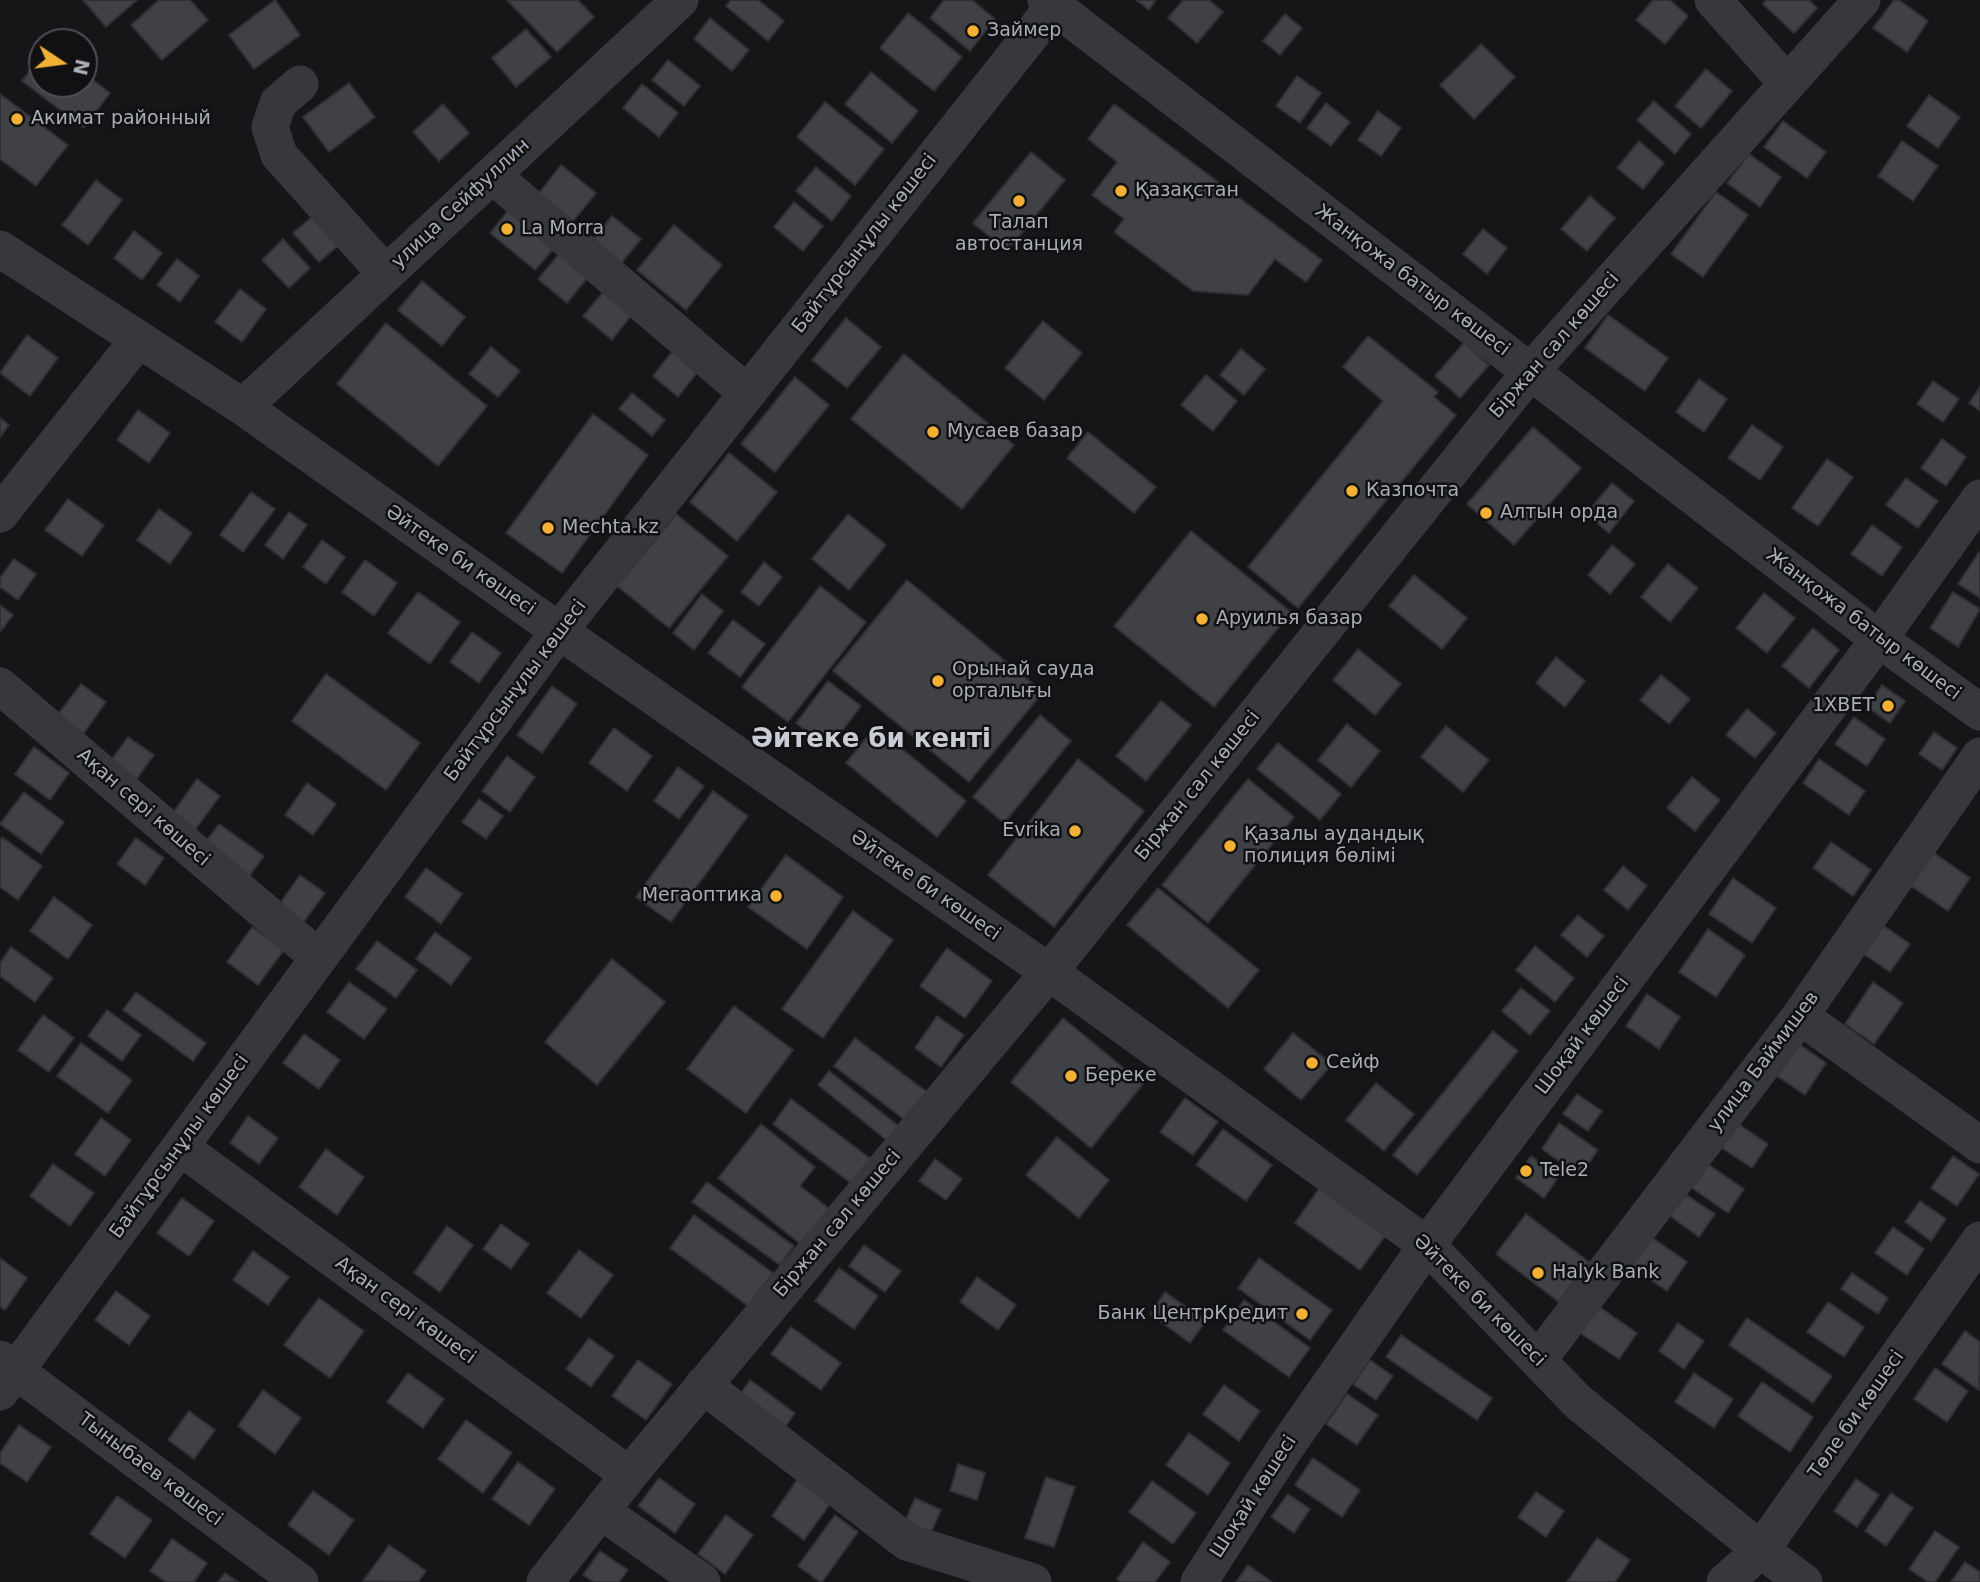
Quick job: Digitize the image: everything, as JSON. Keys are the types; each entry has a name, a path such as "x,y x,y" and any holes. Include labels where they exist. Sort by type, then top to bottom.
{"street":[{"name":"улица Сейфуллин","path":"243,407 680,0"},
{"path":"1713,0 1787,83"},
{"name":"Біржан сал көшесі","path":"545,1582 703,1385 1049,972 1530,372 1862,0"},
{"name":"Жанқожа батыр көшесі","path":"1050,3 1879,639 1980,712"},
{"name":"Байтұрсынұлы көшесі","path":"5,1374 180,1147 558,631 1050,3"},
{"path":"300,84 278,103 270,127 279,155 386,274"},
{"path":"492,175 747,393"},
{"name":"Әйтеке би көшесі","path":"0,249 243,407 558,631 1049,972 1427,1245 1578,1402 1804,1582"},
{"path":"0,514 139,339"},
{"name":"Шоқай көшесі","path":"1199,1582 1284,1450 1427,1245 1879,639 1980,498"},
{"name":"Ақан сері көшесі","path":"0,686 318,958"},
{"name":"улица Баймишев","path":"1538,1360 1800,1016 1980,756"},
{"path":"1800,1016 1980,1145"},
{"name":"Ақан сері көшесі","path":"180,1147 629,1475"},
{"name":"Төле би көшесі","path":"1725,1582 1761,1550 1980,1240"},
{"name":"Тыныбаев көшесі","path":"5,1374 300,1582"},
{"path":"703,1385 907,1542 1033,1582"},
{"path":"601,1511 702,1582"}],"building":[{"path":"83,0 137,0 106,27"},
{"path":"159,0 190,0 208,20 162,60 131,25"},
{"path":"275,0 300,35 254,69 229,35"},
{"path":"507,0 578,0 594,17 557,52"},
{"path":"731,0 758,0 784,21 768,41 726,6"},
{"path":"944,0 972,0 995,19 970,51 930,18"},
{"path":"1136,0 1156,0 1149,10"},
{"path":"1183,0 1209,0 1223,12 1197,43 1168,18"},
{"path":"1653,0 1670,0 1688,16 1665,44 1636,20"},
{"path":"1766,0 1809,0 1817,8 1794,33 1763,4"},
{"path":"1894,0 1899,0 1928,21 1907,52 1873,28"},
{"path":"908,13 962,57 934,91 880,48"},
{"path":"1285,14 1302,28 1280,55 1263,41"},
{"path":"710,18 749,50 732,71 694,39"},
{"path":"526,29 551,57 516,87 492,58"},
{"path":"1481,44 1515,77 1474,119 1440,85"},
{"path":"668,60 700,86 684,106 652,80"},
{"path":"1706,69 1732,91 1701,128 1675,106"},
{"path":"871,72 918,111 892,143 845,104"},
{"path":"28,73 28,86 22,81"},
{"path":"1297,76 1321,93 1300,123 1276,106"},
{"path":"349,83 375,117 329,152 303,117"},
{"path":"98,84 110,93 84,128 44,98 98,98"},
{"path":"642,84 678,113 659,137 623,108"},
{"name":"Акимат районный","path":"0,94 68,145 36,186 0,159"},
{"path":"1929,95 1960,117 1938,148 1907,126"},
{"path":"1654,101 1691,134 1675,154 1637,120"},
{"path":"825,102 884,149 855,185 797,137"},
{"path":"1326,103 1350,122 1331,146 1307,128"},
{"path":"443,104 469,133 439,161 413,132"},
{"path":"1114,104 1322,260 1306,282 1275,259 1248,295 1193,291 1114,232 1124,219 1092,195 1117,162 1088,139"},
{"path":"1378,111 1401,128 1381,156 1358,140"},
{"path":"1783,121 1826,152 1807,178 1764,147"},
{"path":"1639,141 1664,163 1643,189 1617,168"},
{"path":"1902,141 1938,166 1913,201 1878,176"},
{"name":"Талап автостанция","path":"1031,152 1065,180 1007,251 973,223"},
{"path":"1749,154 1781,177 1760,207 1727,183"},
{"path":"561,165 596,193 569,226 535,198"},
{"path":"816,167 851,196 832,221 796,191"},
{"path":"96,180 122,200 88,245 62,225"},
{"path":"1716,192 1748,215 1703,277 1671,254"},
{"path":"1590,196 1615,218 1587,251 1561,229"},
{"path":"794,202 823,226 803,251 774,227"},
{"path":"510,208 556,246 535,270 490,233"},
{"path":"314,215 340,244 319,262 293,233"},
{"path":"612,216 641,239 619,266 591,242"},
{"path":"674,225 722,265 686,310 637,270"},
{"path":"1483,229 1507,248 1487,274 1463,254"},
{"path":"134,231 162,253 142,280 114,258"},
{"path":"283,239 310,268 289,288 262,260"},
{"path":"560,253 589,276 567,303 538,279"},
{"path":"177,259 199,276 180,302 157,285"},
{"path":"422,281 465,317 442,346 398,310"},
{"path":"240,289 266,309 242,342 215,322"},
{"path":"605,290 633,313 612,340 583,316"},
{"path":"1608,315 1668,358 1645,391 1585,348"},
{"path":"846,318 881,347 847,388 812,360"},
{"path":"1043,321 1082,353 1044,400 1005,368"},
{"path":"386,323 487,406 438,466 337,384"},
{"path":"27,335 58,358 30,396 0,373"},
{"name":"Казпочта","path":"1368,336 1438,392 1434,397 1456,415 1298,608 1248,567 1383,401 1343,367"},
{"path":"1464,343 1489,365 1460,398 1435,376"},
{"path":"491,347 520,371 498,397 469,374"},
{"path":"674,349 700,369 678,397 653,376"},
{"path":"1241,349 1265,369 1244,395 1220,375"},
{"name":"Мусаев базар","path":"904,354 1014,445 962,509 851,419"},
{"path":"1206,375 1237,401 1213,431 1181,405"},
{"path":"795,377 829,405 775,472 741,444"},
{"path":"1699,379 1727,399 1704,432 1676,412"},
{"path":"1933,381 1959,399 1943,422 1917,404"},
{"path":"1980,387 1980,411 1969,403"},
{"path":"632,393 665,420 652,436 619,409"},
{"path":"138,410 170,433 149,463 117,440"},
{"path":"593,414 648,455 562,573 506,533"},
{"path":"0,418 9,425 0,437"},
{"path":"1752,425 1783,447 1760,480 1728,458"},
{"path":"1533,427 1581,468 1514,545 1467,504"},
{"path":"1088,432 1156,487 1134,513 1067,458"},
{"path":"1942,439 1966,457 1946,486 1921,468"},
{"path":"729,453 777,492 737,541 690,502"},
{"path":"1827,459 1853,477 1818,526 1792,508"},
{"path":"1906,478 1938,501 1918,528 1886,505"},
{"path":"1612,483 1634,501 1609,533 1586,514"},
{"path":"251,492 275,509 243,552 220,535"},
{"path":"68,499 104,525 82,556 45,530"},
{"path":"159,509 192,533 170,564 137,540"},
{"path":"289,512 307,525 283,559 265,545"},
{"path":"676,514 728,556 669,628 617,586"},
{"path":"848,514 886,545 849,590 812,559"},
{"path":"1872,525 1902,547 1882,576 1851,554"},
{"name":"Аруилья базар","path":"1191,531 1291,612 1214,707 1114,626"},
{"path":"322,540 345,557 326,584 303,567"},
{"path":"1612,545 1635,564 1610,594 1588,575"},
{"path":"1980,553 1980,598 1958,584"},
{"path":"14,559 36,574 18,600 0,587 0,578"},
{"path":"365,560 397,583 374,616 342,592"},
{"path":"764,562 782,577 759,606 741,592"},
{"path":"1668,564 1698,588 1670,622 1641,597"},
{"path":"1414,575 1467,618 1442,649 1389,606"},
{"name":"Орынай сауда орталығы","path":"907,580 1043,692 969,782 833,671"},
{"path":"820,586 866,622 788,722 742,687"},
{"path":"418,592 460,622 430,664 388,633"},
{"path":"1953,592 1980,609 1958,647 1930,628"},
{"path":"1764,593 1795,618 1767,653 1736,628"},
{"path":"702,594 723,611 694,650 673,633"},
{"path":"0,605 13,615 0,632"},
{"path":"733,620 765,644 740,677 708,653"},
{"path":"1813,628 1839,650 1809,688 1782,666"},
{"path":"472,632 501,653 479,683 450,662"},
{"path":"1358,649 1401,684 1375,715 1333,680"},
{"path":"1556,657 1585,681 1565,707 1536,683"},
{"path":"326,674 420,743 386,790 292,721"},
{"path":"1661,675 1690,699 1669,724 1640,700"},
{"path":"828,681 861,706 829,748 796,723"},
{"path":"81,684 106,702 82,736 56,717"},
{"path":"1882,685 1905,701 1890,723 1867,707"},
{"path":"552,686 577,704 542,753 517,735"},
{"path":"1161,701 1191,725 1146,781 1116,756"},
{"path":"1747,709 1776,733 1755,758 1726,735"},
{"path":"1040,715 1071,741 1004,823 973,797"},
{"path":"1854,717 1885,739 1867,766 1835,744"},
{"path":"1347,724 1380,751 1351,787 1318,760"},
{"path":"1446,726 1489,760 1463,792 1421,757"},
{"path":"875,727 966,801 937,837 846,763"},
{"path":"614,728 652,756 627,791 589,763"},
{"path":"1934,732 1957,748 1942,770 1919,754"},
{"path":"128,737 154,755 133,784 107,766"},
{"path":"1278,743 1341,794 1320,820 1257,769"},
{"path":"34,747 69,773 50,800 15,774"},
{"path":"507,756 535,777 510,812 482,791"},
{"name":"Evrika","path":"1078,759 1144,811 1054,927 988,875"},
{"path":"1819,759 1865,791 1849,815 1803,783"},
{"path":"678,767 704,786 679,819 654,801"},
{"path":"1692,777 1720,800 1695,831 1667,808"},
{"path":"197,779 220,796 195,830 172,814"},
{"path":"1248,779 1294,817 1208,923 1162,885"},
{"path":"307,783 336,804 313,835 285,815"},
{"path":"713,791 748,816 671,922 636,897"},
{"path":"24,792 64,822 41,854 0,824"},
{"path":"479,799 503,816 486,839 462,822"},
{"path":"219,824 264,856 245,882 200,849"},
{"path":"2,837 42,866 18,900 0,887"},
{"path":"136,838 164,858 145,885 117,864"},
{"path":"1831,842 1871,870 1853,896 1813,868"},
{"path":"1931,851 1970,878 1948,911 1908,884"},
{"path":"786,855 843,897 807,949 748,907"},
{"path":"1623,866 1647,886 1628,910 1604,890"},
{"path":"426,868 462,894 441,924 405,897"},
{"path":"300,875 325,893 300,927 276,909"},
{"path":"1733,878 1776,908 1752,943 1709,914"},
{"path":"1158,888 1259,970 1228,1008 1127,925"},
{"path":"54,897 92,925 68,959 30,931"},
{"path":"853,911 893,940 823,1038 782,1009"},
{"path":"1578,915 1604,936 1587,957 1561,935"},
{"path":"1881,924 1910,944 1890,972 1861,952"},
{"path":"252,927 284,950 258,985 227,962"},
{"path":"1708,929 1745,955 1716,997 1679,972"},
{"path":"435,932 471,958 451,985 416,959"},
{"path":"377,941 417,970 396,998 356,969"},
{"path":"1535,946 1574,978 1555,1002 1516,970"},
{"path":"11,947 53,978 35,1002 0,976 0,963"},
{"path":"947,948 992,981 965,1018 920,986"},
{"path":"612,959 665,1002 597,1085 545,1042"},
{"path":"349,982 387,1009 364,1039 327,1012"},
{"path":"1873,982 1903,1003 1874,1044 1845,1024"},
{"path":"1521,988 1550,1011 1530,1035 1502,1011"},
{"path":"136,992 206,1043 193,1061 123,1010"},
{"path":"1647,994 1680,1017 1659,1049 1626,1026"},
{"path":"734,1006 793,1050 746,1113 687,1069"},
{"path":"107,1010 141,1035 122,1061 88,1036"},
{"path":"43,1015 74,1038 49,1072 18,1050"},
{"path":"937,1016 964,1035 941,1067 915,1048"},
{"path":"1063,1018 1143,1084 1091,1148 1011,1082"},
{"path":"1493,1031 1518,1051 1417,1175 1393,1155"},
{"path":"1293,1033 1332,1064 1301,1100 1264,1069"},
{"path":"304,1034 340,1060 319,1089 283,1063"},
{"path":"855,1038 927,1092 905,1120 834,1066"},
{"path":"81,1043 132,1080 108,1113 57,1076"},
{"path":"1799,1044 1826,1063 1805,1095 1777,1076"},
{"path":"829,1071 905,1131 894,1146 818,1085"},
{"path":"1376,1083 1414,1114 1384,1151 1346,1120"},
{"path":"1577,1094 1602,1111 1588,1131 1563,1114"},
{"path":"1185,1098 1218,1122 1193,1155 1160,1132"},
{"path":"791,1099 875,1162 856,1187 773,1124"},
{"path":"248,1116 278,1138 259,1164 230,1143"},
{"path":"101,1118 131,1140 105,1176 75,1154"},
{"path":"1559,1123 1598,1150 1580,1176 1542,1149"},
{"path":"1737,1123 1768,1144 1752,1168 1720,1147"},
{"path":"761,1124 815,1167 800,1186 831,1210 803,1246 718,1178"},
{"path":"1223,1129 1272,1165 1246,1201 1196,1165"},
{"path":"1057,1137 1109,1180 1079,1218 1026,1175"},
{"path":"326,1149 364,1177 337,1215 299,1187"},
{"path":"1531,1156 1559,1176 1544,1198 1516,1178"},
{"path":"1953,1156 1979,1174 1957,1206 1931,1188"},
{"path":"935,1159 962,1179 946,1200 919,1181"},
{"path":"53,1164 94,1193 70,1226 30,1196"},
{"path":"1708,1164 1744,1189 1728,1213 1692,1188"},
{"path":"707,1182 794,1246 780,1265 692,1202"},
{"path":"1320,1187 1386,1235 1360,1270 1295,1223"},
{"path":"1685,1194 1715,1214 1699,1237 1670,1216"},
{"path":"182,1198 214,1221 189,1256 157,1233"},
{"path":"1920,1201 1946,1219 1931,1241 1905,1222"},
{"path":"1526,1214 1589,1262 1559,1302 1496,1254"},
{"path":"694,1215 773,1273 748,1306 670,1248"},
{"path":"501,1224 529,1244 511,1269 483,1249"},
{"path":"447,1226 473,1245 440,1292 414,1273"},
{"path":"1893,1227 1924,1249 1907,1275 1875,1253"},
{"path":"1647,1234 1687,1262 1667,1291 1627,1264"},
{"path":"864,1245 901,1271 885,1292 849,1266"},
{"path":"579,1250 613,1275 581,1318 547,1293"},
{"path":"253,1251 289,1277 268,1305 233,1280"},
{"path":"0,1258 27,1278 5,1310 0,1306"},
{"path":"1259,1258 1332,1310 1310,1340 1238,1288"},
{"path":"839,1268 878,1296 854,1329 815,1301"},
{"path":"1852,1273 1888,1298 1878,1314 1841,1289"},
{"path":"977,1277 1016,1305 998,1330 960,1302"},
{"path":"116,1291 150,1316 129,1345 95,1320"},
{"path":"1165,1292 1206,1321 1190,1343 1150,1314"},
{"path":"319,1298 364,1331 330,1378 284,1345"},
{"path":"1244,1300 1310,1348 1289,1377 1223,1330"},
{"path":"1828,1302 1864,1327 1844,1357 1807,1332"},
{"path":"1598,1306 1637,1333 1619,1359 1580,1333"},
{"path":"1747,1318 1832,1376 1813,1403 1729,1345"},
{"path":"1678,1323 1704,1341 1684,1369 1659,1351"},
{"path":"791,1327 841,1363 821,1390 771,1354"},
{"path":"1965,1331 1980,1342 1979,1390 1942,1364"},
{"path":"1401,1335 1492,1398 1477,1420 1386,1357"},
{"path":"589,1338 614,1356 591,1387 566,1369"},
{"path":"638,1360 672,1384 646,1420 612,1396"},
{"path":"1370,1360 1393,1376 1376,1400 1353,1384"},
{"path":"1935,1368 1968,1391 1947,1422 1914,1399"},
{"path":"408,1373 444,1399 423,1428 387,1402"},
{"path":"1694,1373 1733,1399 1714,1428 1675,1402"},
{"path":"750,1380 795,1413 781,1433 736,1400"},
{"path":"1762,1382 1813,1417 1790,1452 1738,1416"},
{"path":"1224,1385 1260,1411 1239,1441 1203,1414"},
{"path":"263,1390 301,1418 275,1454 238,1426"},
{"path":"1347,1394 1378,1415 1357,1445 1326,1424"},
{"path":"189,1411 215,1430 194,1459 168,1440"},
{"path":"466,1420 512,1453 483,1493 438,1459"},
{"path":"19,1425 51,1447 27,1482 0,1463 0,1453"},
{"path":"1189,1433 1230,1463 1208,1495 1166,1465"},
{"path":"1313,1458 1360,1490 1342,1517 1295,1485"},
{"path":"518,1462 555,1489 529,1525 492,1499"},
{"path":"958,1464 985,1473 977,1500 950,1491"},
{"path":"1046,1477 1075,1487 1054,1547 1025,1538"},
{"path":"659,1478 695,1504 675,1533 638,1506"},
{"path":"1856,1479 1879,1495 1857,1527 1834,1511"},
{"path":"797,1480 830,1504 804,1540 772,1516"},
{"path":"1152,1481 1196,1513 1173,1544 1129,1512"},
{"path":"313,1491 354,1520 329,1555 288,1525"},
{"path":"1536,1492 1564,1511 1546,1537 1518,1517"},
{"path":"1891,1493 1913,1508 1886,1546 1865,1531"},
{"path":"1288,1494 1310,1509 1294,1533 1271,1517"},
{"path":"117,1496 152,1520 125,1558 90,1534"},
{"path":"915,1498 941,1510 929,1537 903,1526"},
{"path":"726,1515 753,1535 725,1574 698,1554"},
{"path":"835,1515 858,1532 820,1582 798,1566"},
{"path":"1935,1531 1959,1547 1935,1582 1928,1582 1909,1569"},
{"path":"1597,1538 1630,1560 1615,1582 1567,1582"},
{"path":"172,1539 207,1563 194,1582 166,1582 150,1571"},
{"path":"1143,1542 1170,1562 1155,1582 1121,1582 1117,1579"},
{"path":"389,1545 426,1571 418,1582 363,1581"},
{"path":"600,1551 628,1570 619,1582 594,1582 583,1575"},
{"path":"1965,1562 1980,1572 1980,1582 1951,1582"},
{"path":"1248,1565 1272,1582 1236,1582"},
{"path":"225,1573 238,1582 218,1582"}],"place":[{"name":"Займер","path":"973,31"},
{"name":"Акимат районный","path":"17,119"},
{"name":"Қазақстан","path":"1121,191"},
{"name":"Талап автостанция","path":"1019,201"},
{"name":"La Morra","path":"507,229"},
{"name":"Мусаев базар","path":"933,432"},
{"name":"Казпочта","path":"1352,491"},
{"name":"Алтын орда","path":"1486,513"},
{"name":"Mechta.kz","path":"548,528"},
{"name":"Аруилья базар","path":"1202,619"},
{"name":"Орынай сауда орталығы","path":"938,681"},
{"name":"1XBET","path":"1888,706"},
{"name":"Evrika","path":"1075,831"},
{"name":"Қазалы аудандық полиция бөлімі","path":"1230,846"},
{"name":"Мегаоптика","path":"776,896"},
{"name":"Сейф","path":"1312,1063"},
{"name":"Береке","path":"1071,1076"},
{"name":"Tele2","path":"1526,1171"},
{"name":"Halyk Bank","path":"1538,1273"},
{"name":"Банк ЦентрКредит","path":"1302,1314"}],"district":[{"name":"Әйтеке би кенті","path":"871,740"}]}
